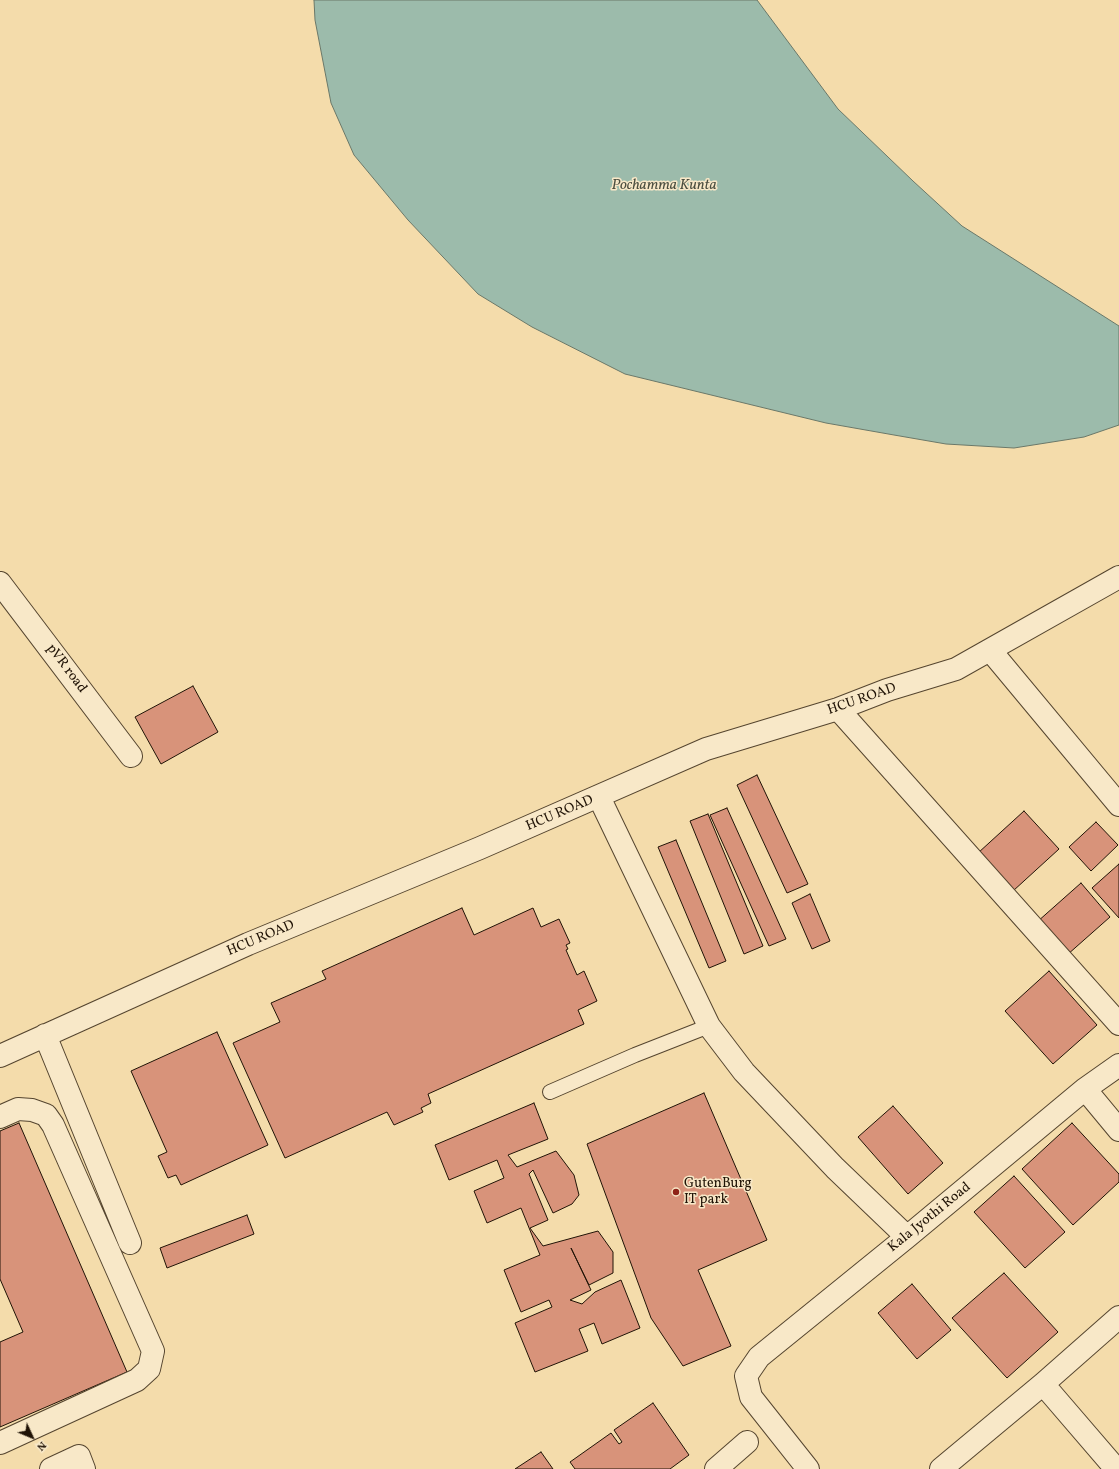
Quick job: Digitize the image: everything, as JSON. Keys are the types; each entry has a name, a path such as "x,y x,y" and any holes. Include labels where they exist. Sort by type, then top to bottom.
{"street":[{"name":"HCU ROAD","path":"0,1056 248,944 599,797 706,749 838,709 887,690 956,669 1119,577"},
{"name":"pVR road","path":"0,583 131,756"},
{"path":"990,650 1119,805"},
{"path":"838,709 1119,1024"},
{"path":"599,797 709,1026 744,1072 835,1168 907,1238"},
{"path":"45,1035 130,1243"},
{"name":"Kala Jyothi Road","path":"808,1469 751,1397 746,1376 759,1357 907,1238 1085,1089 1119,1065"},
{"path":"1085,1089 1119,1130"},
{"path":"0,1117 18,1109 32,1110 46,1115 53,1125 153,1351 149,1369 137,1380 0,1442"},
{"path":"941,1469 1043,1384 1119,1317"},
{"path":"1043,1384 1116,1469"},
{"path":"716,1469 747,1442"},
{"path":"51,1469 79,1456 84,1469"}],"lane":[{"path":"550,1092 635,1055 709,1026"}],"water":[{"name":"Pochamma Kunta","path":"314,0 757,0 838,109 962,226 1119,326 1119,425 1084,437 1014,448 946,444 826,423 625,374 532,327 478,294 408,220 354,155 331,103 315,20"}],"building":[{"path":"193,686 218,732 161,764 135,717"},
{"path":"757,775 808,884 787,893 737,785"},
{"path":"727,808 786,939 769,946 710,815"},
{"path":"1024,811 1059,849 1013,891 978,853"},
{"path":"708,814 763,946 744,954 690,821"},
{"path":"1096,822 1118,845 1091,871 1069,847"},
{"path":"676,840 726,961 709,968 658,847"},
{"path":"1119,864 1119,918 1092,888"},
{"path":"1081,883 1110,917 1067,955 1037,922"},
{"path":"810,894 830,941 812,949 792,903"},
{"path":"462,908 474,935 533,908 541,927 559,919 570,943 566,945 568,949 566,950 577,975 584,971 597,1001 578,1010 584,1024 428,1094 431,1103 421,1108 423,1112 394,1125 387,1112 285,1158 233,1043 280,1022 271,1003 326,979 322,971"},
{"path":"1049,971 1097,1025 1053,1064 1005,1011"},
{"path":"217,1032 268,1145 181,1185 176,1175 168,1178 158,1156 167,1152 131,1071"},
{"name":"GutenBurg IT park","path":"704,1093 767,1240 698,1270 731,1346 683,1366 651,1318 587,1144"},
{"path":"534,1103 548,1139 508,1155 517,1167 556,1151 574,1175 579,1195 572,1204 553,1213 533,1170 529,1174 548,1220 530,1228 543,1246 598,1231 613,1252 613,1273 589,1285 571,1248 591,1290 570,1300 582,1304 595,1292 621,1280 640,1328 602,1344 594,1323 579,1329 588,1351 535,1372 515,1323 552,1307 549,1300 521,1312 504,1270 540,1255 521,1208 487,1223 474,1191 504,1178 497,1160 449,1180 435,1145"},
{"path":"893,1106 943,1163 908,1194 858,1137"},
{"path":"19,1123 127,1372 0,1427 0,1342 23,1332 0,1279 0,1131"},
{"path":"1072,1123 1119,1174 1119,1182 1073,1225 1022,1169"},
{"path":"1014,1176 1065,1232 1025,1268 974,1212"},
{"path":"247,1215 254,1234 167,1268 160,1248"},
{"path":"1004,1273 1058,1332 1007,1378 952,1318"},
{"path":"912,1284 951,1330 917,1359 878,1313"},
{"path":"653,1403 689,1455 670,1469 575,1469 570,1462 611,1433 619,1444 622,1442 614,1430"},
{"path":"541,1452 553,1469 515,1469"}],"place":[{"name":"GutenBurg IT park","path":"676,1192"}]}
